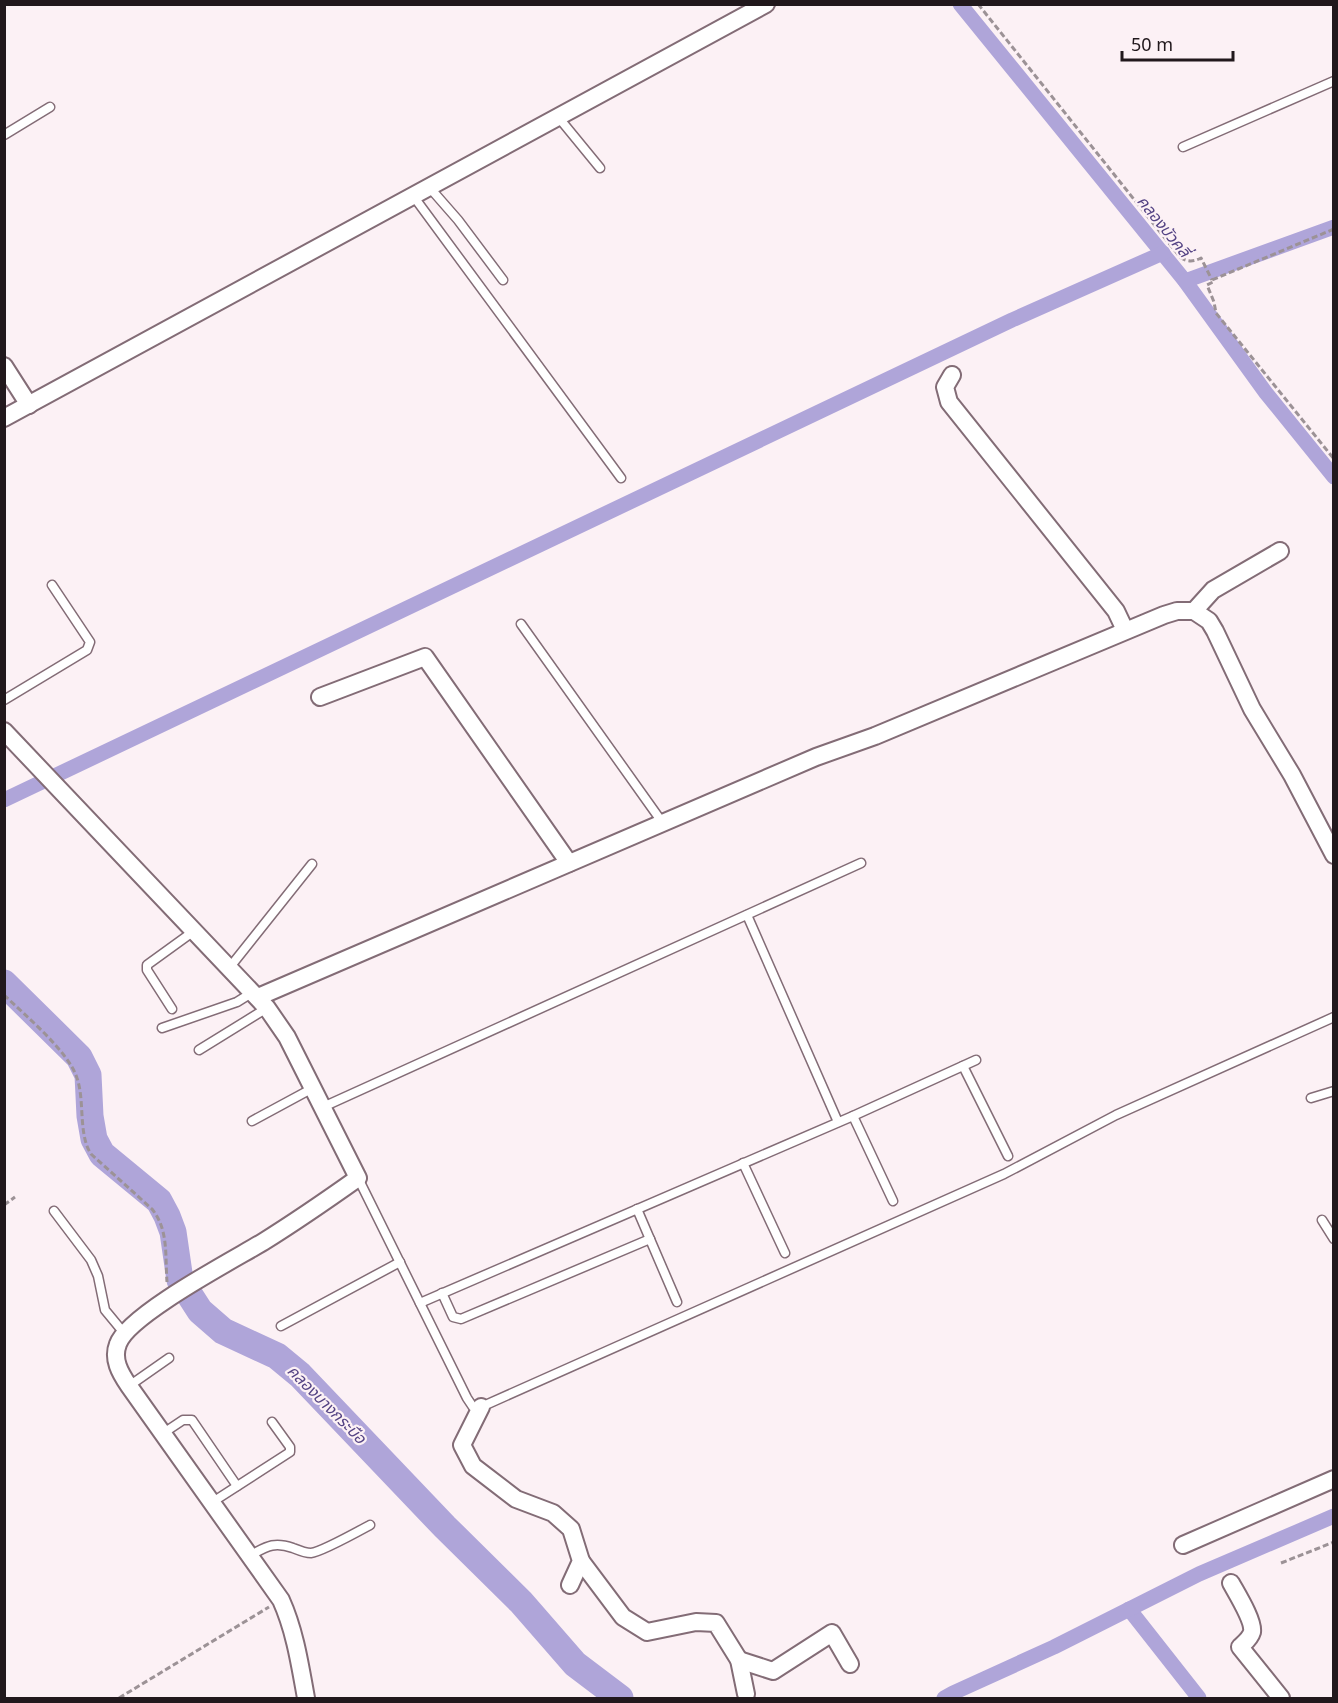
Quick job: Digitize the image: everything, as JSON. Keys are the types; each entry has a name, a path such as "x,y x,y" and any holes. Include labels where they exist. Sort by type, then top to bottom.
{"street":[{"path":"4,418 766,4"},
{"path":"4,366 28,405"},
{"path":"952,375 945,387 949,402 1116,611 1125,630"},
{"path":"1194,611 1213,590 1280,550"},
{"path":"259,999 816,756 894,728 1125,630 1177,611 1194,611 1209,621 1252,708 1292,775 1334,855"},
{"path":"320,696 425,657 569,863"},
{"path":"4,731 259,999 287,1037 358,1178 272,1236 185,1288 137,1320 118,1342 115,1354 119,1371 129,1386 281,1600 293,1630 306,1698"},
{"path":"481,1407 462,1445 473,1466 516,1499 554,1513 571,1529 580,1561 623,1617 647,1632 696,1622 716,1623 739,1660 746,1694"},
{"path":"1183,1545 1334,1479"},
{"path":"570,1584 580,1561"},
{"path":"1231,1583 1251,1623 1252,1632 1240,1647 1281,1698"},
{"path":"739,1660 773,1671 832,1633 850,1664"}],"lane":[{"path":"1183,147 1334,81"},
{"path":"4,135 50,107"},
{"path":"559,118 600,168"},
{"path":"430,188 458,220 502,280"},
{"path":"414,197 621,478"},
{"path":"4,700 89,647 90,642 52,585"},
{"path":"521,624 662,822"},
{"path":"323,1107 861,863"},
{"path":"230,968 312,864"},
{"path":"747,915 838,1122"},
{"path":"172,1009 147,970 147,965 195,931"},
{"path":"162,1028 237,1002 259,999"},
{"path":"199,1050 259,999"},
{"path":"358,1178 470,1404 473,1407 481,1407 1004,1174 1116,1115 1334,1017"},
{"path":"420,1303 853,1116 976,1060"},
{"path":"963,1066 1008,1156"},
{"path":"252,1121 313,1088"},
{"path":"1311,1098 1334,1091"},
{"path":"853,1116 893,1201"},
{"path":"743,1163 785,1252"},
{"path":"637,1209 677,1302"},
{"path":"54,1211 91,1260 98,1276 105,1310 124,1333"},
{"path":"1322,1220 1334,1239"},
{"path":"442,1293 453,1317 460,1319 650,1239"},
{"path":"281,1326 400,1262"},
{"path":"129,1386 170,1358"},
{"path":"162,1434 183,1420 192,1420 237,1486"},
{"path":"211,1503 290,1452 290,1447 272,1422"},
{"path":"249,1556 276,1544 310,1553 370,1525"}],"path":[{"path":"978,4 1180,257 1191,261 1201,258 1213,282 1207,285 1216,313 1334,459"},
{"path":"1212,279 1334,229"},
{"path":"4,995 47,1037 72,1066 78,1080 86,1144 91,1154 158,1216 162,1224 165,1245 168,1287"},
{"path":"4,1205 15,1197"},
{"path":"1281,1563 1334,1542"},
{"path":"119,1698 281,1600"}],"waterway":[{"name":"คลองบัวคลี่","path":"960,4 1185,281 1266,393 1334,477"},
{"path":"1185,281 1334,227"},
{"path":"4,800 1012,320 1163,253"},
{"name":"คลองบางกระบือ","path":"4,983 79,1057 88,1075 90,1116 94,1139 102,1154 159,1201 173,1232 180,1280 200,1311 223,1331 277,1356 300,1375 445,1527 521,1602 575,1664 620,1698"},
{"path":"944,1698 1054,1647 1199,1574 1334,1516"},
{"path":"1129,1609 1199,1698"}]}
